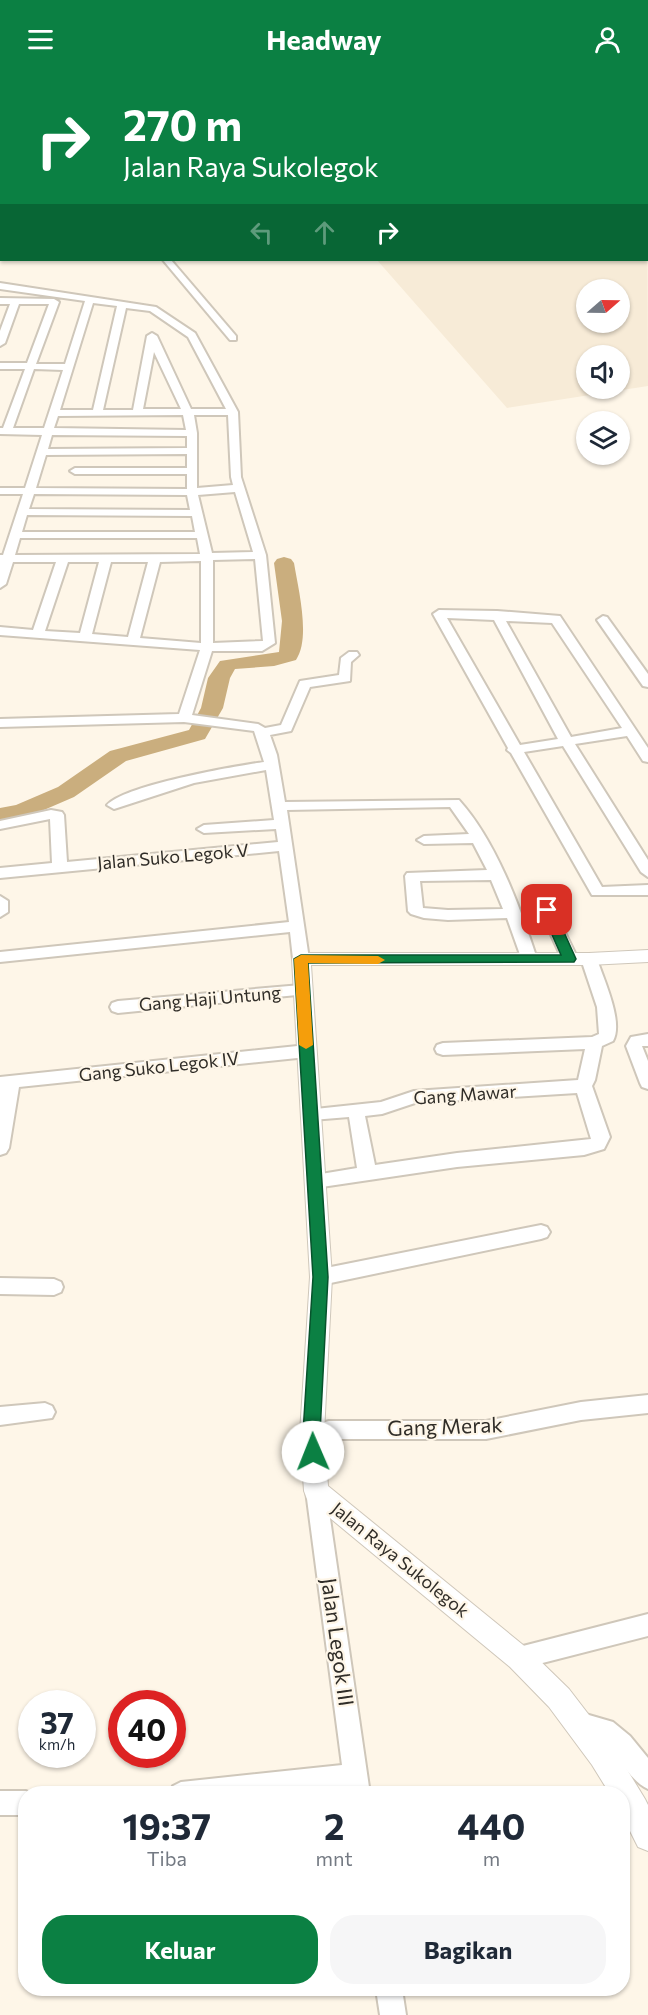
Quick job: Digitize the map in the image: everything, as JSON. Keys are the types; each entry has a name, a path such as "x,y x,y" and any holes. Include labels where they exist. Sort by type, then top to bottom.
{"street":[{"path":"168,261 232,338"},
{"path":"0,284 122,304 155,325 192,335 234,412 238,488 260,555 266,595 268,645 207,647 0,631"},
{"path":"0,301 90,300"},
{"path":"0,584 4,558 23,512 90,300"},
{"path":"0,343 16,301"},
{"path":"54,302 3,431 192,433"},
{"path":"97,414 122,304"},
{"path":"155,325 188,413 192,433 192,492 207,558 207,647 184,718"},
{"path":"137,414 155,325"},
{"path":"0,366 68,367"},
{"path":"55,413 234,412"},
{"path":"42,452 192,451"},
{"path":"69,490 79,452"},
{"path":"75,471 192,471"},
{"path":"0,490 192,492 238,488"},
{"path":"23,512 196,513"},
{"path":"0,538 15,536 203,536"},
{"path":"4,558 155,559 260,555"},
{"path":"38,634 63,558"},
{"path":"85,638 106,559"},
{"path":"133,641 155,559"},
{"path":"648,758 559,620 497,615 442,613 439,615 597,892 648,890"},
{"path":"497,615 567,742 648,872"},
{"path":"603,620 648,683"},
{"path":"262,733 286,728 305,684 345,678 345,661 353,655"},
{"path":"0,723 184,718 255,726 262,733 271,765 282,824 301,959 589,959 648,956"},
{"path":"514,750 631,732"},
{"path":"114,805 146,792 201,775 271,765"},
{"path":"279,806 451,802 458,805 477,838 513,913 530,959"},
{"path":"0,825 51,814 57,815 60,867"},
{"path":"204,829 282,824"},
{"path":"424,840 477,838"},
{"name":"Jalan Suko Legok V","path":"0,873 285,846"},
{"path":"495,875 412,876 416,911 448,914 513,913"},
{"path":"538,891 570,959"},
{"path":"0,901 0,912"},
{"path":"0,957 297,926"},
{"name":"Jalan Raya Sukolegok","path":"301,959 321,1277 312,1433 315,1491 519,1658 582,1725 620,1786"},
{"path":"443,1049 594,1043 607,1037 608,1025 603,1001 589,959"},
{"name":"Gang Haji Untung","path":"118,1007 302,990"},
{"path":"648,1040 638,1041 634,1046 648,1083"},
{"path":"315,1181 464,1159 598,1144 601,1137 583,1086 587,1080 594,1043"},
{"name":"Gang Suko Legok IV","path":"5,1082 306,1052"},
{"path":"0,1148 5,1082"},
{"name":"Gang Mawar","path":"312,1114 382,1108 414,1097 583,1086"},
{"path":"356,1111 367,1172"},
{"path":"321,1277 541,1232"},
{"path":"0,1286 54,1287"},
{"name":"Gang Merak","path":"312,1433 329,1430 486,1430 580,1411 648,1404"},
{"path":"0,1416 45,1412"},
{"name":"Jalan Legok III","path":"315,1491 357,1784"},
{"path":"519,1658 648,1625"},
{"path":"582,1725 605,1730 622,1744 648,1777"},
{"path":"322,1786 357,1784"},
{"name":"Jalan Raya Sukolegok","path":"630,1802 648,1837"},
{"path":"0,1803 18,1803"},
{"path":"390,1996 393,2015"}],"shaded area":[{"path":"378,261 648,261 648,386 630,389 630,345 576,345 576,397 507,408"}],"waterway":[{"path":"0,815 22,811 66,792 118,756 197,734 212,708 219,678 227,665 274,660 289,656 293,621 284,563"}],"slow traffic":[{"path":"306,1045 301,959 378,960"}],"route":[{"path":"313,1452 312,1433 321,1277 301,959 570,959 547,910"}]}
